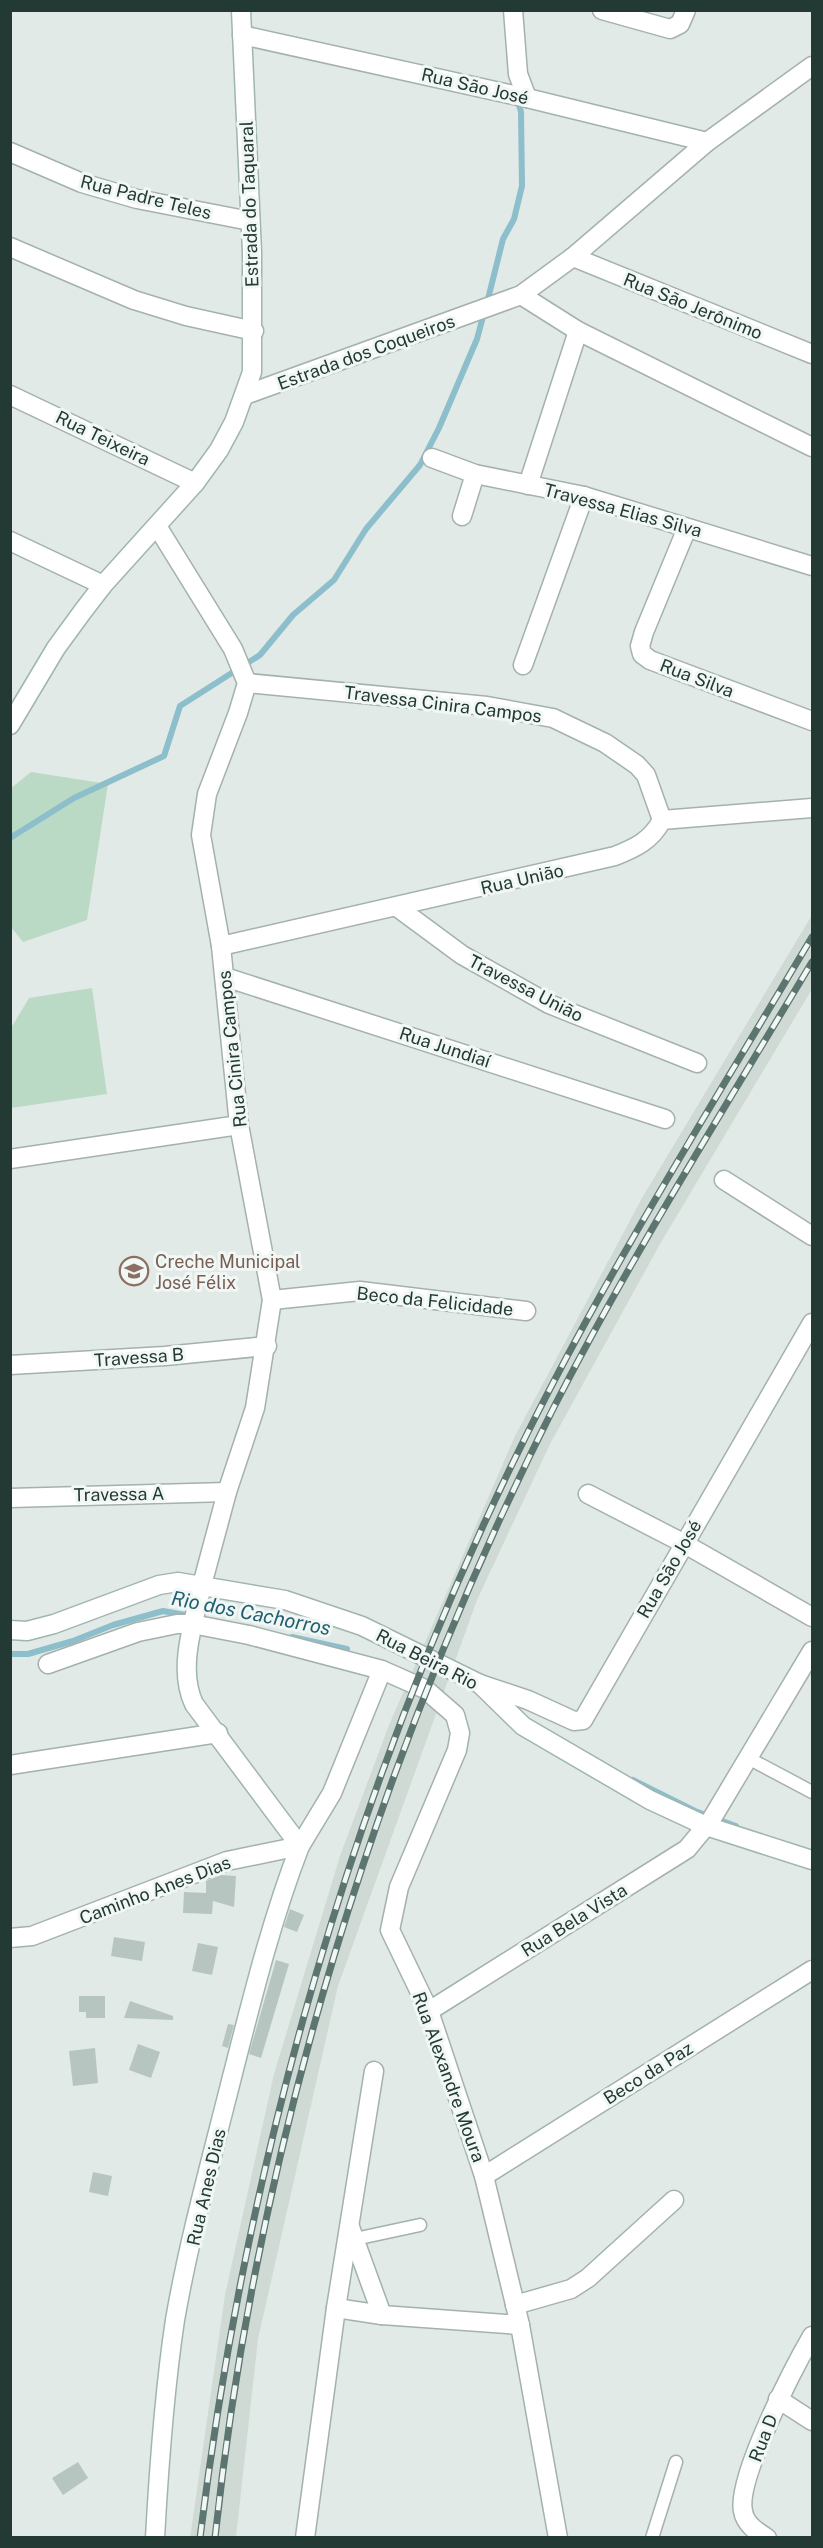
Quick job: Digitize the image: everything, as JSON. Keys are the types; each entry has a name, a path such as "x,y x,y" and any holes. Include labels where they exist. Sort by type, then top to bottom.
{"street":[{"name":"Estrada do Taquaral","path":"241,10 254,331 252,372 245,395"},
{"path":"513,10 521,96"},
{"path":"602,10 662,28 676,28 684,15"},
{"name":"Rua São José","path":"242,35 521,96 707,142"},
{"name":"Estrada dos Coqueiros","path":"245,395 521,295 573,256 707,142 813,66"},
{"name":"Rua Padre Teles","path":"10,152 82,183 250,221"},
{"path":"10,248 134,300 186,316 254,331"},
{"name":"Rua São Jerônimo","path":"573,256 813,354"},
{"path":"521,295 578,331 813,447"},
{"path":"528,485 578,331"},
{"name":"Rua Teixeira","path":"10,395 195,483"},
{"path":"10,725 56,648 103,585 195,483 219,450 245,395"},
{"name":"Travessa Elias Silva","path":"432,458 475,474 584,496 813,566"},
{"path":"462,516 475,474"},
{"path":"523,665 584,496"},
{"path":"157,526 233,649 245,678"},
{"name":"Rua Silva","path":"687,528 644,632 640,646 642,654 650,660 813,721"},
{"path":"10,541 103,585"},
{"name":"Travessa Cinira Campos","path":"245,678 487,706 553,718 605,743 637,765 646,775 662,820"},
{"name":"Rua Cinira Campos","path":"245,678 238,713 207,794 202,816 202,854 225,977 239,1125 272,1300 267,1346 255,1408 227,1492 193,1622 186,1688 194,1704 218,1733 300,1846"},
{"path":"662,820 813,808"},
{"name":"Rua União","path":"220,946 615,856 638,847 651,837 662,820"},
{"name":"Travessa União","path":"397,907 462,955 549,1004 697,1064"},
{"name":"Rua Jundiaí","path":"225,977 665,1119"},
{"path":"10,1159 239,1125"},
{"path":"724,1180 813,1236"},
{"name":"Beco da Felicidade","path":"272,1300 360,1291 526,1311"},
{"name":"Rua São José","path":"480,1684 528,1700 574,1721 583,1720 683,1543 813,1323"},
{"name":"Travessa B","path":"10,1365 165,1356 267,1346"},
{"name":"Travessa A","path":"10,1498 227,1492"},
{"path":"588,1494 683,1543 813,1617"},
{"name":"Rua Beira Rio","path":"10,1630 27,1631 54,1624 159,1585 178,1582 201,1589 285,1600 332,1614 402,1644 480,1684 523,1726 650,1800 813,1860"},
{"name":"Rua Alexandre Moura","path":"48,1664 138,1632 193,1622 382,1670 425,1689 455,1715 460,1733 458,1750 399,1887 390,1920 393,1940 429,2011 484,2176 520,2325 558,2538"},
{"path":"750,1759 813,1651"},
{"name":"Rua Anes Dias","path":"155,2538 162,2425 176,2317 251,2002 274,1919 300,1846 332,1793 382,1670"},
{"path":"10,1765 218,1733"},
{"name":"Rua Bela Vista","path":"429,2011 665,1865 687,1849 709,1823 750,1759"},
{"name":"Caminho Anes Dias","path":"10,1938 32,1936 227,1861 300,1846"},
{"name":"Beco da Paz","path":"484,2176 813,1970"},
{"path":"305,2538 336,2308 352,2233 374,2072"},
{"path":"515,2305 571,2289 588,2278 674,2200"},
{"path":"352,2233 382,2315"},
{"path":"336,2308 382,2315 520,2325"},
{"name":"Rua D","path":"767,2538 748,2523 741,2503 778,2399 813,2336"},
{"path":"778,2399 813,2421"}],"lane":[{"path":"750,1759 813,1791"},
{"path":"352,2233 420,2225"},
{"path":"652,2538 676,2462"}],"shaded area":[{"path":"812,915 812,989 660,1244 550,1444 477,1600 338,1986 258,2339 236,2537 190,2538 225,2295 274,2074 340,1856 389,1725 515,1436 642,1198"}],"green space":[{"path":"31,772 108,784 87,920 23,942 11,927 10,789"},
{"path":"92,988 107,1094 11,1108 11,1028 29,998"}],"building":[{"path":"221,1875 236,1876 234,1907 213,1901 212,1914 183,1913 184,1892 206,1893 206,1881"},
{"path":"290,1909 304,1915 297,1932 284,1927"},
{"path":"114,1937 145,1942 142,1961 111,1956"},
{"path":"198,1943 218,1947 212,1975 192,1971"},
{"path":"276,1960 289,1964 261,2058 249,2054"},
{"path":"79,1996 105,1996 105,2018 86,2018 86,2012 79,2012"},
{"path":"130,2001 173,2016 173,2020 124,2018"},
{"path":"228,2024 234,2025 228,2048 222,2046"},
{"path":"138,2044 160,2052 151,2078 129,2070"},
{"path":"95,2048 98,2083 73,2086 69,2051"},
{"path":"93,2172 112,2176 108,2196 89,2192"},
{"path":"78,2462 88,2478 63,2495 52,2478"}],"waterway":[{"path":"487,303 503,239 514,219 522,186 521,112 517,97"},
{"path":"10,838 74,798 164,756 180,706 260,655 293,615 334,580 366,529 420,465 439,428 477,339 484,313"},
{"name":"Rio dos Cachorros","path":"10,1654 28,1654 73,1641 113,1625 163,1611 191,1616"},
{"name":"Rio dos Cachorros","path":"292,1637 347,1649"},
{"path":"633,1780 695,1811 736,1826"}],"railway":[{"path":"200,2538 220,2395 247,2253 279,2112 317,1972 360,1834 410,1698 465,1565 560,1370 665,1183 812,937"},
{"path":"215,2538 234,2391 261,2245 294,2100 334,1956 380,1815 433,1675 491,1539 585,1348 680,1181 812,962"}],"place":[{"name":"Creche Municipal José Félix","path":"134,1271"}]}
